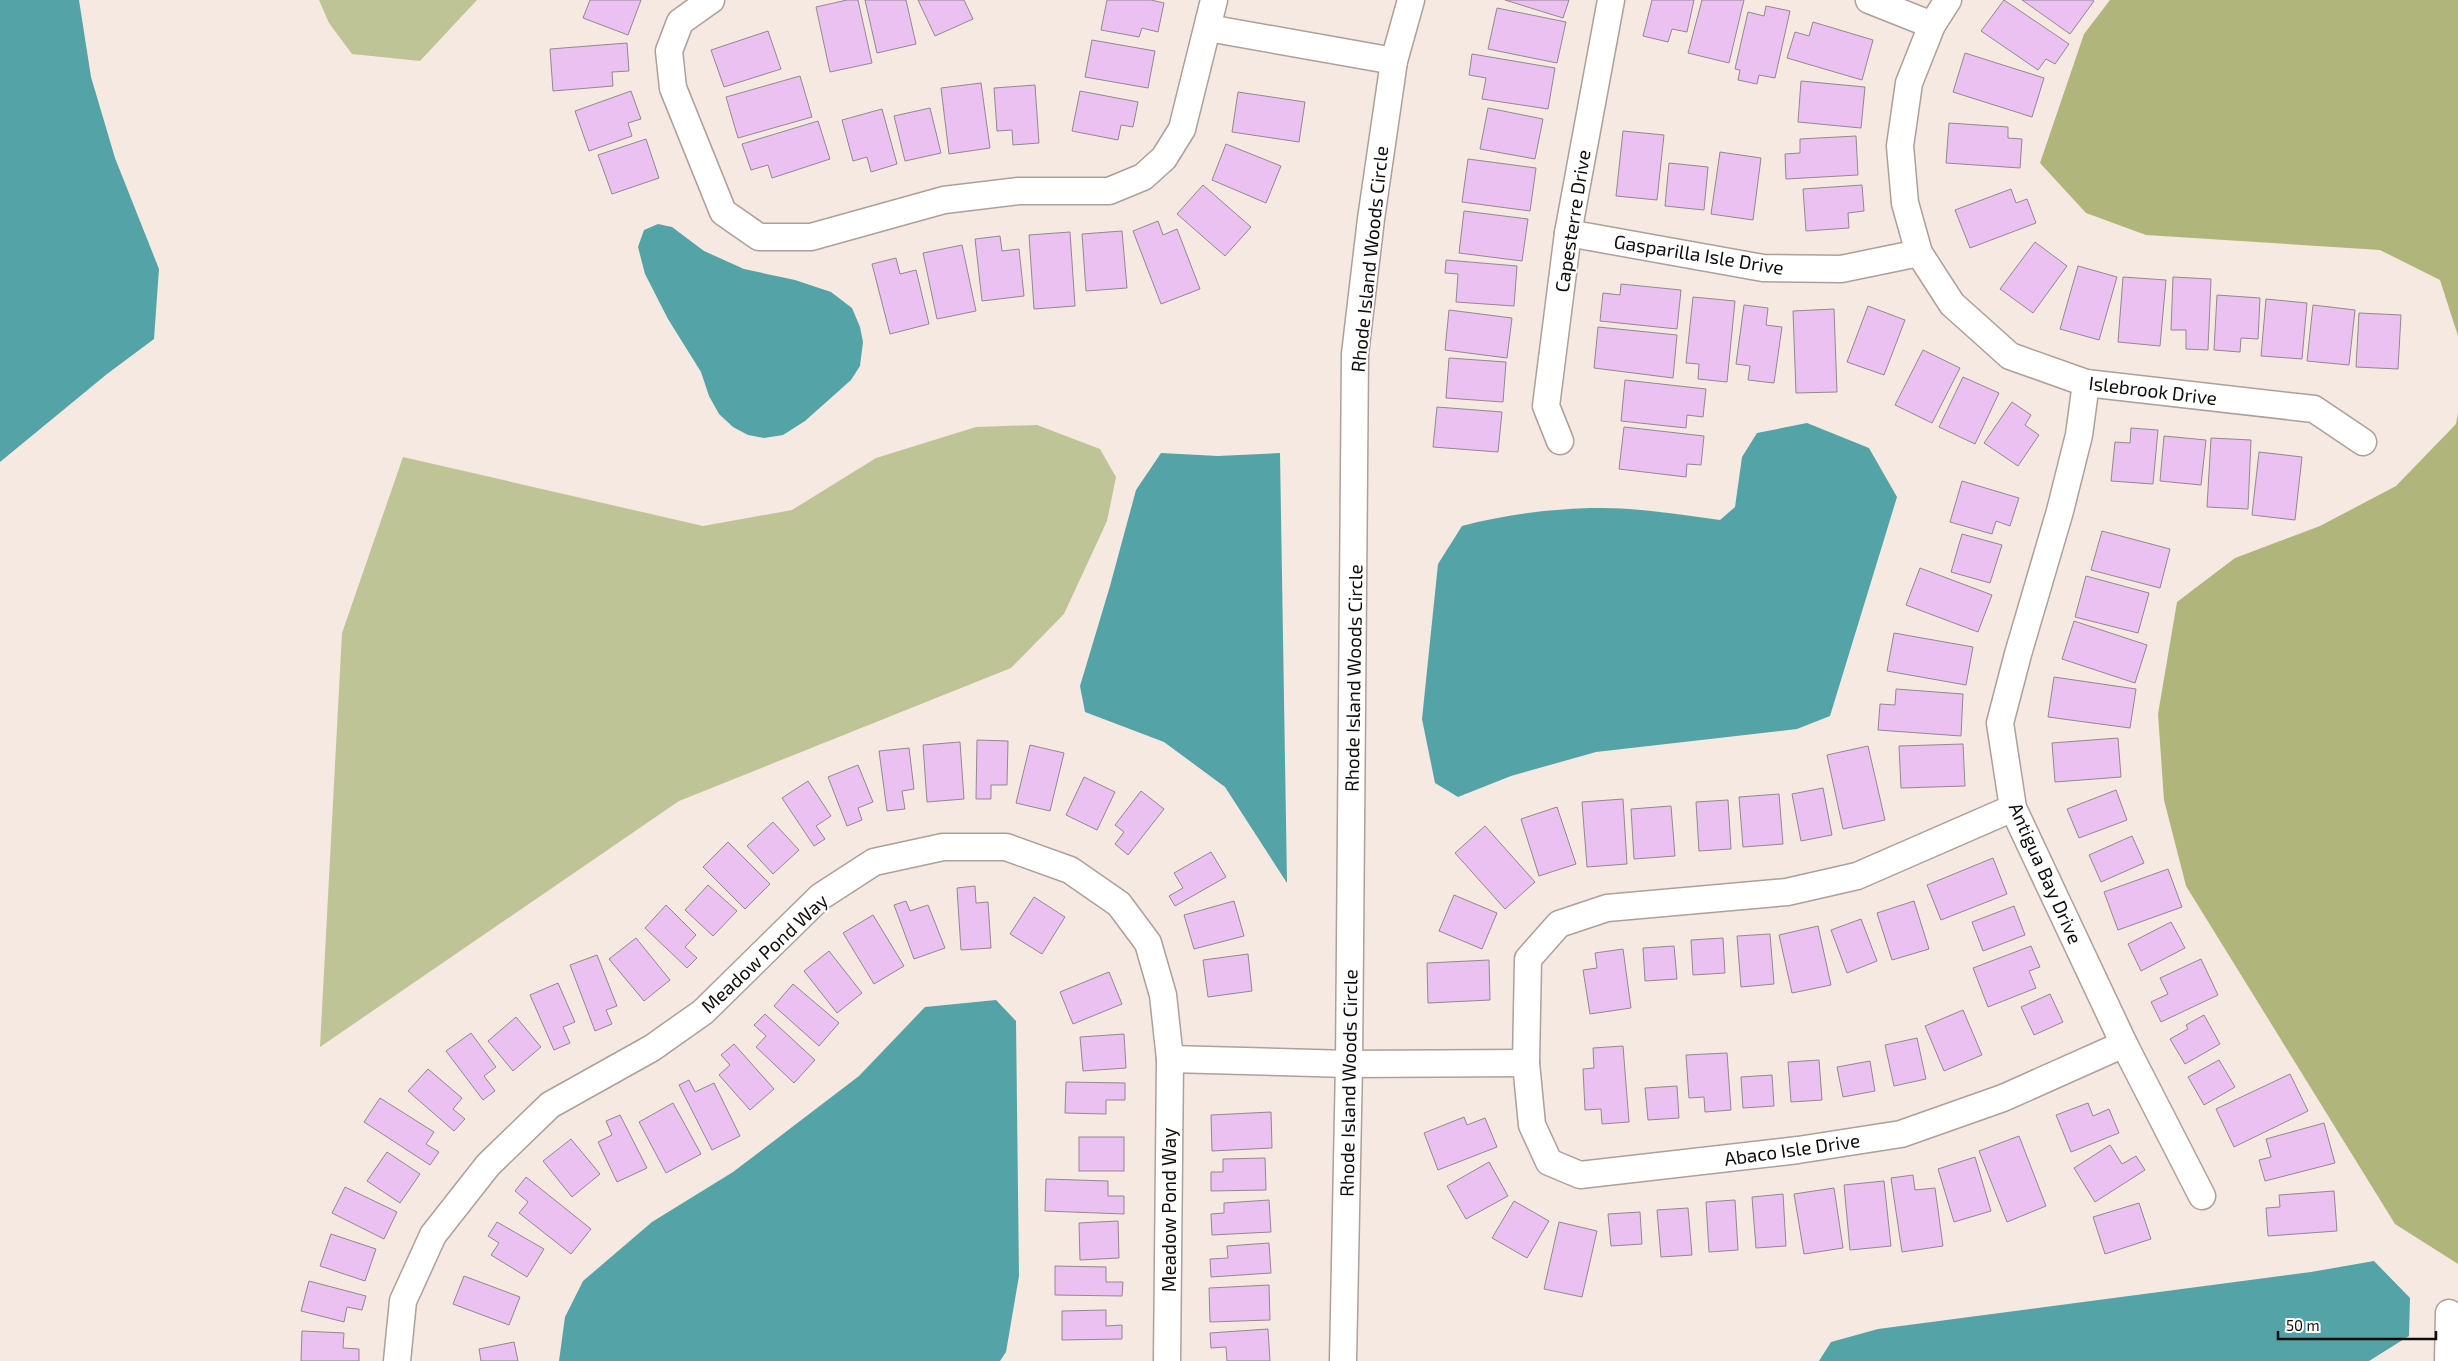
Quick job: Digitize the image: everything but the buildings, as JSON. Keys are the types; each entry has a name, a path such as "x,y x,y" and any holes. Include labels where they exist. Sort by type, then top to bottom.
{"street":[{"path":"711,0 680,22 668,51 673,88 723,212 759,237 810,237 944,200 1019,191 1109,191 1142,177 1164,158 1182,129 1214,0"},
{"name":"Rhode Island Woods Circle","path":"1343,1361 1349,1064 1355,354 1371,219 1394,61 1411,0"},
{"name":"Capesterre Drive","path":"1560,441 1546,406 1568,233 1610,0"},
{"path":"1868,0 1932,25"},
{"name":"Islebrook Drive","path":"1948,0 1932,25 1909,83 1900,146 1905,203 1919,253 1952,304 2010,356 2086,383 2314,409 2363,442"},
{"path":"1208,28 1394,61"},
{"name":"Gasparilla Isle Drive","path":"1568,233 1763,268 1841,269 1919,253"},
{"name":"Antigua Bay Drive","path":"2086,383 2079,435 2060,511 2000,723 2013,808 2124,1044 2202,1196"},
{"name":"Abaco Isle Drive","path":"2013,808 1857,876 1787,892 1608,908 1559,924 1528,959 1526,1063 1532,1126 1549,1162 1580,1175 1798,1150 1901,1134 2003,1098 2124,1044"},
{"name":"Meadow Pond Way","path":"397,1361 403,1301 434,1235 488,1165 550,1105 652,1048 703,1012 820,897 874,862 943,847 1006,848 1070,870 1119,904 1148,943 1163,994 1170,1059 1167,1361"},
{"path":"1170,1059 1349,1064 1526,1063"},
{"path":"2448,1361 2449,1313"}],"green space":[{"path":"319,0 477,0 420,61 352,54 329,23"},
{"path":"2110,0 2458,0 2458,336 2440,280 2380,250 2146,235 2086,213 2040,163 2084,34"},
{"path":"2458,412 2458,1264 2395,1224 2186,886 2164,800 2158,714 2177,602 2235,558 2320,526 2396,486 2456,424"},
{"path":"1037,425 1100,449 1116,477 1107,521 1064,614 1011,668 679,801 320,1047 342,633 403,457 703,526 792,510 876,458 976,427"}],"water":[{"path":"0,0 79,0 91,77 115,158 159,269 154,339 107,374 0,462"},
{"path":"658,224 672,227 704,251 744,269 795,280 831,292 852,308 860,327 863,342 860,366 851,380 805,421 783,435 764,438 748,435 733,427 719,414 709,396 701,372 668,319 645,274 638,247 644,230"},
{"path":"1807,423 1869,448 1897,497 1830,716 1797,729 1596,752 1511,776 1458,797 1435,783 1422,719 1438,564 1462,526 1514,515 1585,508 1632,509 1720,520 1735,507 1742,457 1757,433"},
{"path":"1161,453 1218,456 1280,453 1287,883 1225,787 1164,742 1085,712 1080,686 1136,490"},
{"path":"996,1000 1016,1021 1019,1276 1006,1352 1000,1361 559,1361 565,1317 583,1281 652,1222 733,1172 859,1076 925,1007"},
{"path":"2374,1261 2410,1298 2409,1336 2369,1361 1819,1361 1831,1342 1878,1329 2311,1272"}]}
